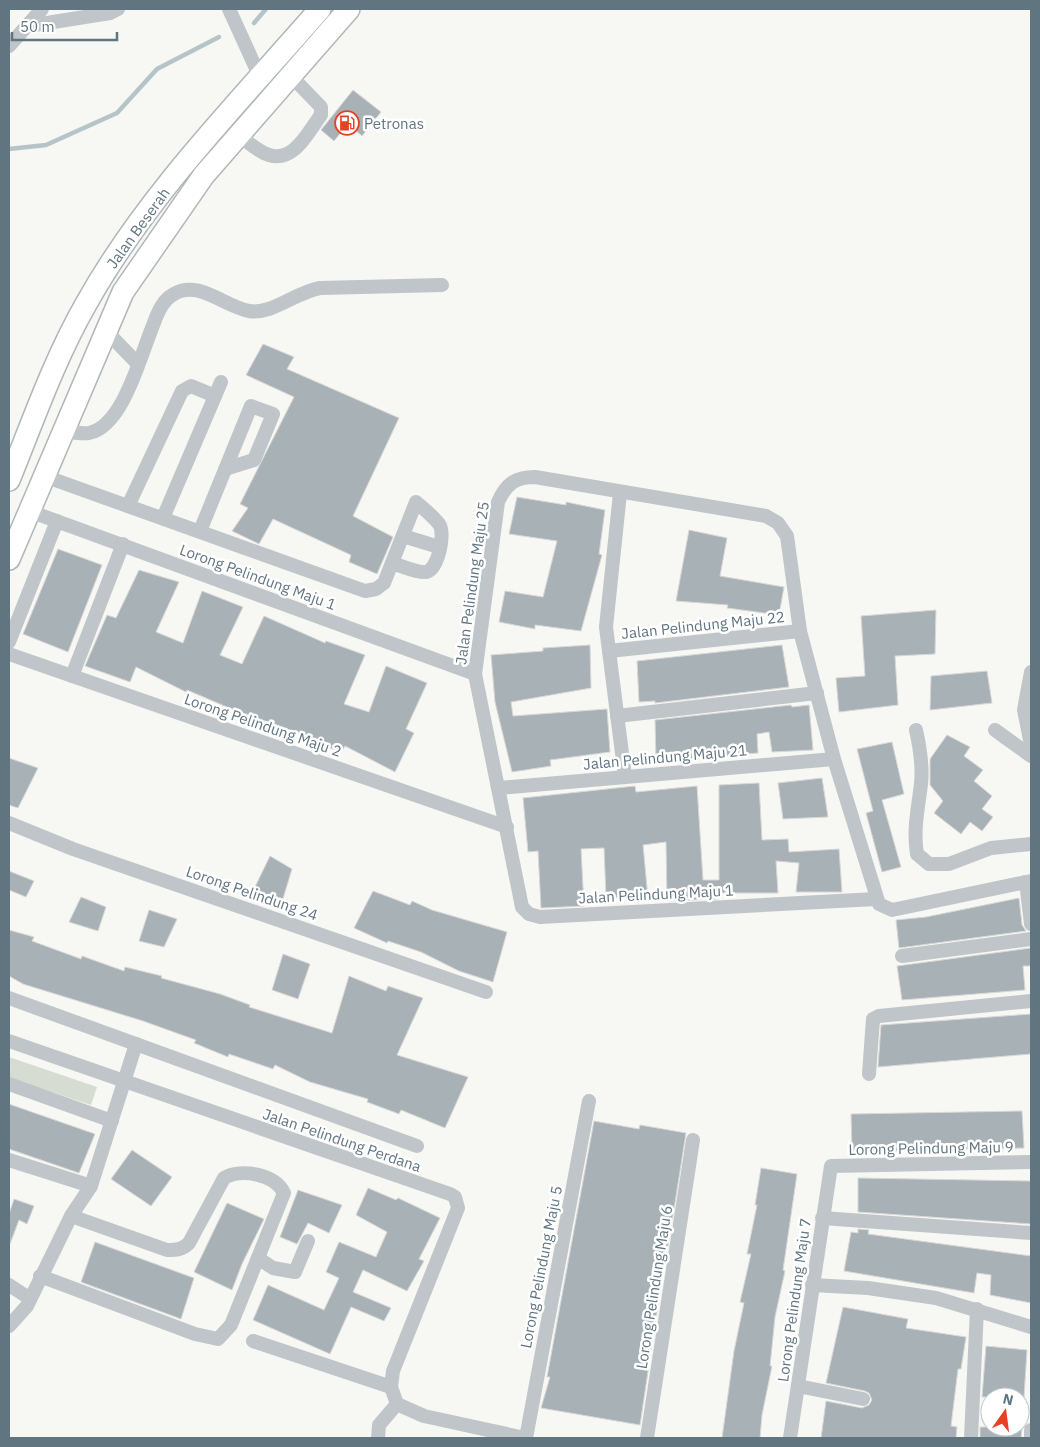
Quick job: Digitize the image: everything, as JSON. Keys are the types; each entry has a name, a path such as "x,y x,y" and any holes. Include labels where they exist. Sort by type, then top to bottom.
{"highway":[{"name":"Jalan Beserah","path":"11,469 54,368 86,304 123,244 195,152 320,9"},
{"name":"Jalan Beserah","path":"29,511 105,330 123,292 204,175 349,9"},
{"path":"11,469 44,476"},
{"path":"9,559 29,511"}],"street":[{"path":"9,46 42,9"},
{"path":"28,26 91,16 118,9"},
{"path":"230,9 260,77"},
{"path":"239,136 267,155 278,157 291,153 321,115 321,107 291,76"},
{"path":"63,431 88,433 107,424 121,405 161,306 172,295 185,289 202,292 235,308 259,312 305,292 320,288 442,285"},
{"path":"105,330 138,364"},
{"path":"163,518 221,382"},
{"path":"128,506 182,391 190,386 215,396"},
{"path":"200,531 225,469"},
{"path":"44,476 365,591 376,589 384,583 416,502 440,525 442,532 436,565 431,570 424,572 392,563"},
{"name":"Jalan Pelindung Maju 25","path":"507,827 475,674 498,502 508,484 515,479 535,477 620,493 766,516 778,523 787,536 800,631"},
{"path":"620,493 607,602 606,627 625,777"},
{"name":"Lorong Pelindung Maju 1","path":"29,511 475,674"},
{"path":"9,642 57,520"},
{"path":"403,536 439,547"},
{"path":"72,676 123,544"},
{"path":"800,631 834,759 876,899 882,906 892,910 1029,882 1031,924"},
{"name":"Jalan Pelindung Maju 22","path":"609,651 800,631"},
{"name":"Lorong Pelindung Maju 2","path":"9,654 507,827"},
{"path":"1031,672 1024,710 1031,745"},
{"path":"617,716 817,693"},
{"path":"916,730 921,754 921,783 914,834 917,854 929,864 949,864 991,848 1031,844"},
{"path":"995,730 1031,756"},
{"name":"Jalan Pelindung Maju 21","path":"499,788 834,759"},
{"name":"Lorong Pelindung 24","path":"9,823 73,849 486,992"},
{"name":"Jalan Pelindung Maju 1","path":"507,827 522,907 529,914 540,917 876,899"},
{"path":"902,956 1031,939"},
{"name":"Jalan Pelindung Perdana","path":"9,998 417,1146"},
{"path":"869,1074 873,1019 879,1016 1031,1001"},
{"name":"Jalan Pelindung Perdana","path":"9,1041 450,1194 454,1197 458,1208 393,1371 391,1387"},
{"path":"9,1326 27,1306 29,1298 71,1216 91,1186 136,1044"},
{"path":"9,1084 112,1121"},
{"name":"Lorong Pelindung Maju 5","path":"526,1438 589,1101"},
{"name":"Lorong Pelindung Maju 6","path":"647,1438 693,1140"},
{"name":"Lorong Pelindung Maju 9","path":"831,1166 1031,1162"},
{"path":"10,1163 91,1186"},
{"name":"Lorong Pelindung Maju 7","path":"790,1438 831,1166"},
{"path":"40,1276 194,1334 218,1339 230,1325 284,1193 280,1185 259,1176 231,1174 224,1178 189,1243 184,1248 177,1250 166,1250 71,1216"},
{"path":"822,1218 1031,1233"},
{"path":"258,1258 273,1268 295,1272 308,1241"},
{"path":"9,1285 29,1298"},
{"path":"812,1285 904,1292 977,1309 1031,1327"},
{"path":"971,1438 977,1309"},
{"path":"253,1341 391,1387 397,1404 424,1416 526,1438"},
{"path":"798,1386 863,1399"},
{"path":"378,1438 379,1425 397,1404"},
{"path":"1031,1430 1031,1438"}],"shaded area":[{"path":"9,1057 97,1087 91,1105 9,1078"}],"building":[{"path":"353,90 381,112 362,136 348,124 334,141 321,130"},
{"path":"263,344 294,357 287,369 399,418 353,516 393,537 377,574 349,562 351,555 273,519 259,544 232,531 248,508 240,504 294,397 246,375"},
{"path":"517,497 566,505 566,502 605,510 599,554 602,555 581,631 535,625 535,629 499,622 505,591 543,597 557,541 509,534"},
{"path":"689,530 727,538 720,576 784,587 779,615 727,608 728,605 676,601"},
{"path":"58,549 102,565 68,652 23,634"},
{"path":"139,570 179,582 156,632 183,643 202,591 243,607 220,655 242,664 264,616 325,643 326,641 365,655 344,704 369,712 386,666 427,683 406,729 414,733 395,772 345,746 341,753 296,732 234,710 187,690 186,692 136,667 130,682 85,666 107,615 116,618"},
{"path":"936,610 935,654 895,656 898,705 839,712 836,678 865,676 861,616"},
{"path":"590,645 591,688 511,702 513,716 607,709 610,752 550,760 551,766 512,772 495,702 491,655 543,651 543,648"},
{"path":"782,645 789,687 655,703 655,701 639,702 637,661"},
{"path":"987,671 992,703 930,710 931,676"},
{"path":"791,705 792,707 809,705 813,750 772,752 769,732 757,734 758,753 656,761 655,720"},
{"path":"947,735 970,747 964,756 983,770 974,781 992,796 982,809 993,817 982,831 970,822 961,834 934,813 943,801 930,785 930,759"},
{"path":"892,742 904,794 882,800 901,867 882,872 866,813 873,811 857,749"},
{"path":"9,758 38,768 18,808 9,805"},
{"path":"822,778 828,817 783,819 778,783"},
{"path":"759,783 762,840 788,839 789,852 839,849 842,892 796,892 799,863 776,861 778,893 718,893 718,899 667,901 666,842 643,845 648,898 606,897 604,848 581,849 584,906 541,908 538,851 528,852 523,798 635,786 636,792 697,786 703,880 719,880 719,785"},
{"path":"270,856 292,869 281,905 252,893"},
{"path":"9,871 34,881 26,897 9,890"},
{"path":"373,891 410,905 412,901 432,910 507,932 493,982 459,971 421,952 388,941 387,943 354,928"},
{"path":"81,897 106,907 98,931 69,922"},
{"path":"1019,898 1022,925 1026,931 899,948 896,920 926,917"},
{"path":"149,910 177,919 164,947 139,941"},
{"path":"9,930 34,937 32,941 81,959 82,956 124,971 125,967 162,976 161,978 220,994 250,1005 249,1007 332,1033 349,976 386,991 388,986 423,998 397,1055 468,1077 445,1128 401,1110 399,1114 367,1102 368,1099 310,1082 275,1065 273,1069 229,1054 228,1057 194,1043 196,1040 143,1021 23,984 9,976"},
{"path":"1031,948 1031,966 1023,966 1025,990 902,1000 897,966"},
{"path":"283,954 310,964 298,999 272,990"},
{"path":"1031,1014 1031,1054 878,1067 881,1025"},
{"path":"9,1104 95,1134 79,1173 9,1149"},
{"path":"1022,1111 1024,1148 852,1152 851,1114"},
{"path":"594,1121 639,1129 640,1125 686,1133 669,1241 657,1298 659,1298 640,1425 541,1408 550,1377 547,1377"},
{"path":"132,1150 172,1177 151,1206 111,1179"},
{"path":"761,1168 797,1174 783,1270 785,1271 775,1317 770,1366 772,1366 762,1415 760,1438 722,1438 734,1351 744,1303 740,1302 751,1254 747,1254 757,1205 755,1205"},
{"path":"858,1178 1031,1181 1031,1224 858,1212"},
{"path":"368,1188 396,1200 398,1198 440,1218 419,1259 424,1261 407,1291 363,1270 353,1292 391,1308 384,1321 351,1307 330,1354 253,1320 268,1285 324,1310 339,1278 326,1272 339,1242 376,1257 387,1232 356,1215"},
{"path":"298,1190 342,1205 329,1233 308,1223 297,1244 280,1237"},
{"path":"14,1199 34,1206 27,1224 19,1220 10,1244 9,1214"},
{"path":"227,1203 264,1219 242,1264 232,1290 194,1272"},
{"path":"858,1229 869,1230 868,1234 1031,1256 1031,1303 990,1295 991,1275 977,1273 974,1293 844,1271 851,1232 858,1233"},
{"path":"95,1242 194,1278 181,1319 81,1282"},
{"path":"843,1307 908,1319 906,1328 966,1337 961,1369 958,1369 951,1426 957,1427 956,1438 821,1438 826,1401 862,1408 869,1405 872,1400 869,1393 865,1391 826,1383"},
{"path":"986,1346 1027,1350 1025,1387 983,1387"},
{"path":"980,1437 1021,1437 1021,1438"}],"waterway":[{"path":"254,23 266,9"},
{"path":"9,149 46,145 117,113 157,69 219,37"}],"place":[{"name":"Petronas","path":"347,123"}]}
